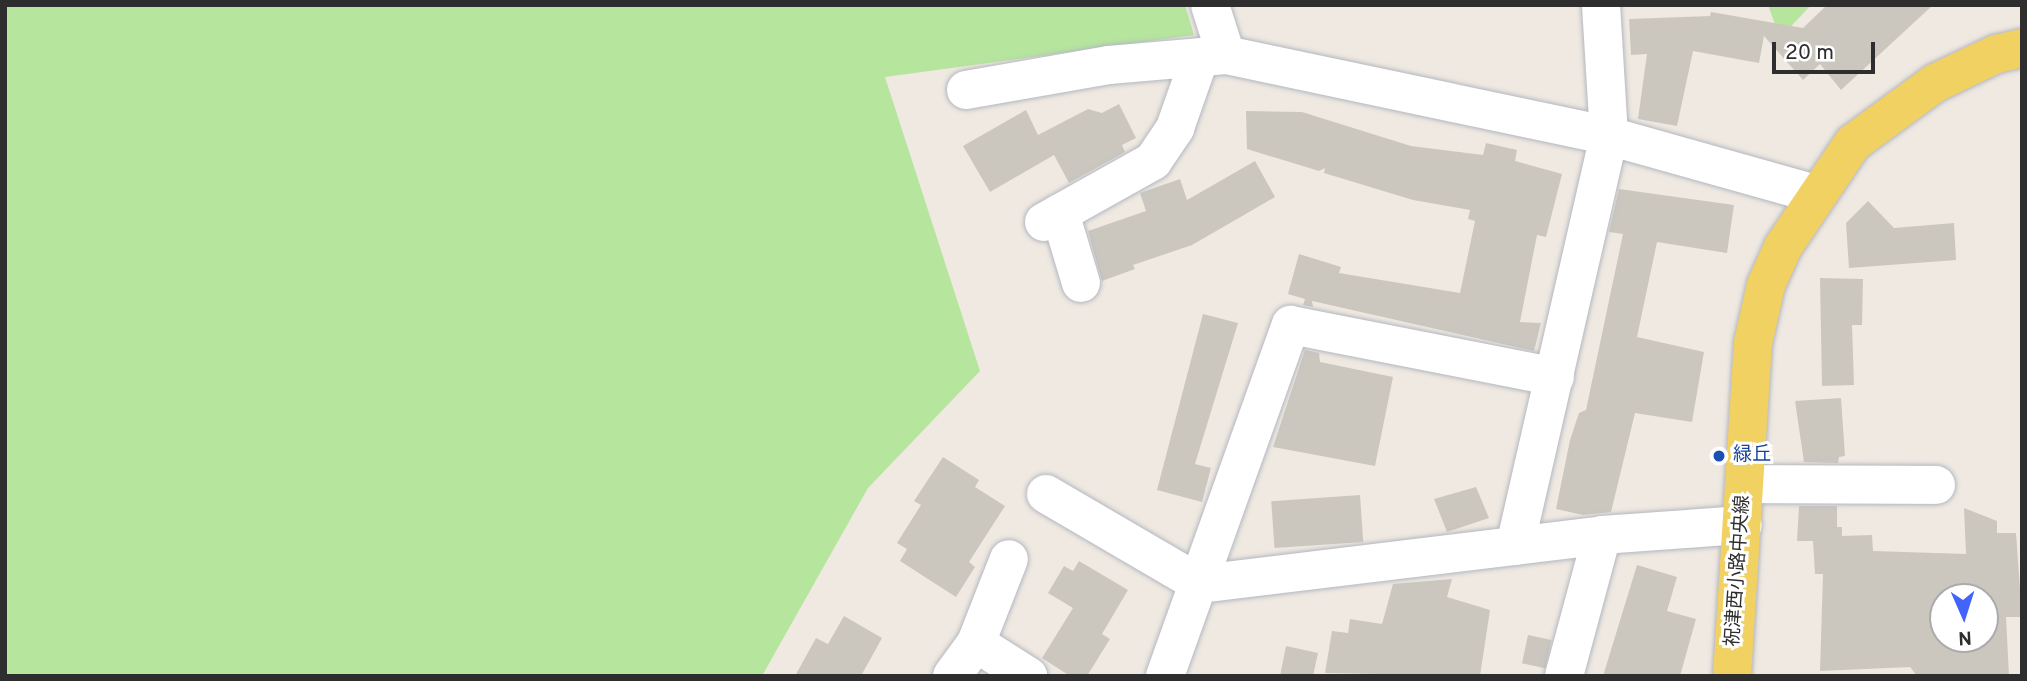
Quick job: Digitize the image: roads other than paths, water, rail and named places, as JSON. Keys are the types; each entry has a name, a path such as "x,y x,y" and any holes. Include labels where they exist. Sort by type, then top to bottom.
{"main road":[{"name":"祝津西小路中央線","path":"1732,676 1753,343 1766,285 1783,247 1816,194 1853,144 1935,83 1996,54 2022,48"}],"street":[{"path":"1081,283 1052,217 1153,161 1175,128 1213,56 1210,5"},
{"path":"1515,546 1609,136 1601,5"},
{"path":"966,90 1109,65 1213,56 1609,136 1816,194"},
{"path":"1165,676 1291,325 1555,377"},
{"path":"1745,484 1936,485"},
{"path":"1046,494 1200,584 1602,535 1743,525"},
{"path":"1564,676 1602,535"},
{"path":"952,676 976,643 1009,559"},
{"path":"976,643 1028,676"}],"place":[{"name":"緑丘","path":"1719,456"}]}
